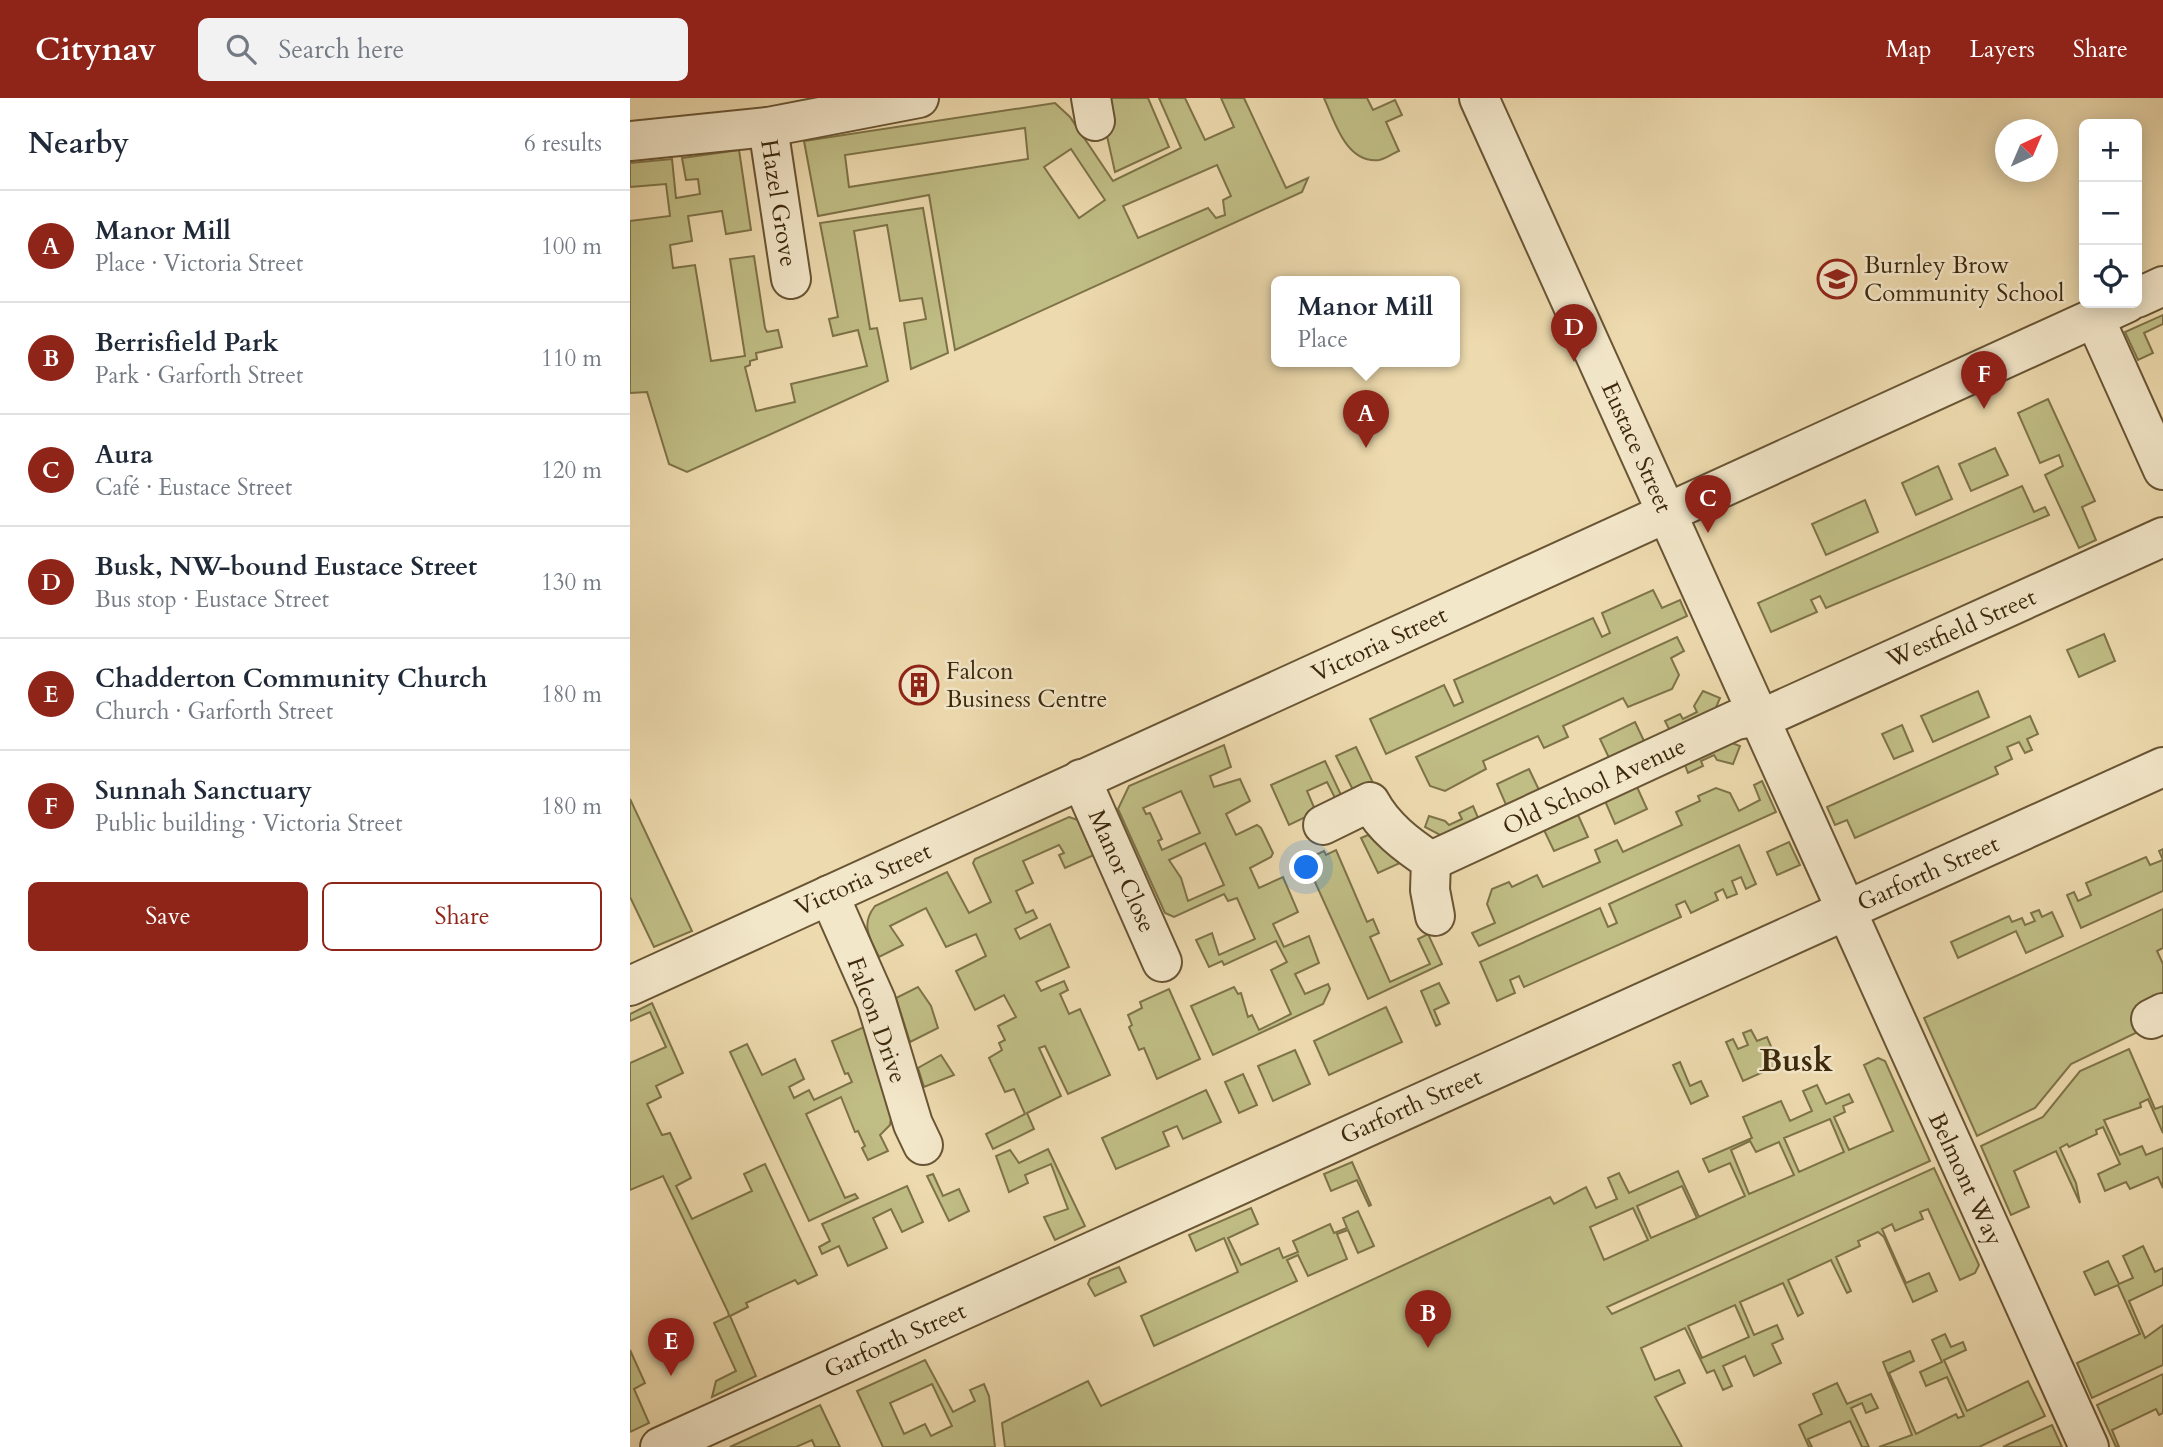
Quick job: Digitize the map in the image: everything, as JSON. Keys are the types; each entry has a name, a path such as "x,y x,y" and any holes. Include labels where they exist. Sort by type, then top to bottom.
{"street":[{"path":"630,141 768,127 919,98"},
{"name":"Eustace Street","path":"1479,98 1846,911"},
{"name":"Hazel Grove","path":"768,127 791,279"},
{"path":"2142,296 2163,286"},
{"path":"2111,311 2163,470"},
{"name":"Victoria Street","path":"630,986 2111,311"},
{"name":"Westfield Street","path":"1759,716 1774,713 2163,537"},
{"name":"Old School Avenue","path":"1432,861 1736,720 1759,716"},
{"name":"Garforth Street","path":"660,1447 2163,767"},
{"name":"Manor Close","path":"1081,779 1163,962"},
{"path":"1322,825 1370,802 1379,818 1405,844 1432,861 1430,890 1434,916"},
{"name":"Falcon Drive","path":"829,895 876,1001 913,1124 923,1145"},
{"name":"Belmont Way","path":"1846,911 2089,1447"}],"shaded area":[{"path":"1109,98 1148,98 1169,147 1115,172 1105,127"},
{"path":"1159,98 1185,98 1205,140 1234,127 1221,98 1244,98 1286,188 1308,178 1302,192 955,350 929,195 818,216 804,141 1055,103 1070,117 1113,181 1181,148","holes":["1025,128 1028,159 849,187 845,155","1071,149 1105,200 1079,218 1044,167","1217,165 1231,196 1223,200 1225,215 1216,218 1208,208 1138,238 1123,206"]},
{"path":"1324,98 1367,98 1373,110 1395,100 1402,115 1386,122 1399,151 1379,160 1358,155 1343,139"},
{"path":"739,150 751,230 726,234 722,211 688,216 692,241 670,245 673,268 695,265 711,361 745,356 730,259 754,256 765,328 767,332 778,330 782,347 756,353 757,359 750,361 750,365 745,367 756,411 795,402 791,384 867,366 858,330 833,336 829,319 838,317 820,223 923,208 948,353 911,369 904,323 926,319 922,298 900,301 887,225 854,231 870,329 877,328 888,381 687,472 669,464 647,392 630,393 630,221 670,216 666,184 630,187 630,163 672,159 676,198 700,194 698,179 686,180 682,158"},
{"path":"2163,315 2163,324 2144,333 2153,353 2138,360 2125,332"},
{"path":"2048,399 2095,501 2082,507 2096,540 2079,548 2045,475 2063,466 2059,455 2040,463 2018,413"},
{"path":"1995,448 2008,475 1971,491 1959,464"},
{"path":"1938,466 1952,499 1916,515 1902,483"},
{"path":"2022,486 2034,512 2045,507 2049,515 1826,608 1820,596 1811,600 1817,612 1771,632 1758,603"},
{"path":"1865,500 1878,532 1826,555 1812,524"},
{"path":"1653,590 1662,608 1680,600 1687,616 1386,754 1370,719 1444,685 1454,706 1463,702 1454,680 1593,618 1602,637 1610,633 1602,613"},
{"path":"2104,634 2115,661 2079,677 2067,650"},
{"path":"1677,637 1684,651 1671,658 1679,675 1672,689 1628,707 1623,698 1563,726 1568,737 1544,748 1538,736 1483,761 1486,769 1445,791 1430,786 1416,757"},
{"path":"1703,691 1720,698 1715,710 1670,731 1665,721 1680,714 1683,719 1697,712 1694,706"},
{"path":"1978,691 1989,717 1933,742 1921,716"},
{"path":"2030,716 2038,734 2027,739 2032,750 2025,753 2019,742 2007,747 2012,759 1995,767 1998,774 1855,838 1847,820 1835,825 1827,807"},
{"path":"1635,722 1645,743 1610,760 1600,739"},
{"path":"1902,725 1913,751 1894,759 1882,734"},
{"path":"1732,743 1740,746 1733,764 1717,760 1714,755 1701,761 1703,766 1688,773 1685,765"},
{"path":"1224,745 1231,767 1210,776 1214,787 1240,779 1250,801 1226,814 1236,835 1257,825 1261,828 1273,853 1271,857 1250,868 1259,888 1283,877 1298,912 1273,924 1284,947 1309,936 1319,963 1295,974 1305,994 1328,984 1330,989 1323,1004 1213,1055 1191,1006 1234,987 1238,994 1241,993 1248,1017 1252,1015 1259,1030 1291,1014 1271,970 1287,962 1276,941 1224,965 1222,961 1209,967 1196,940 1212,933 1219,955 1255,939 1237,898 1228,901 1224,894 1174,917 1165,913 1118,809 1129,786","holes":["1181,791 1200,833 1162,850 1158,841 1162,839 1150,813 1146,814 1143,808","1205,843 1224,885 1188,901 1181,878 1169,860"]},
{"path":"1356,747 1374,785 1355,794 1336,756"},
{"path":"1325,761 1343,799 1337,802 1327,782 1307,791 1316,812 1289,825 1271,785"},
{"path":"1529,769 1540,792 1507,807 1497,784"},
{"path":"1762,781 1776,812 1479,946 1472,933 1495,923 1487,904 1492,889 1509,882 1512,887 1537,875 1543,887 1600,862 1595,850 1617,840 1623,852 1682,825 1676,812 1700,801 1698,796 1716,788 1730,793 1739,811 1760,800 1754,785"},
{"path":"1637,787 1647,809 1615,824 1605,801"},
{"path":"630,799 692,931 654,947 630,897"},
{"path":"1473,806 1479,820 1442,836 1425,827 1429,816 1449,825 1462,819 1459,813"},
{"path":"1578,815 1588,837 1554,851 1544,830"},
{"path":"1069,817 1078,820 1094,855 1065,868 1059,855 1064,853 1059,845 1023,861 1033,883 1016,891 1026,913 1033,910 1037,918 1015,929 1020,939 1050,924 1069,967 1036,982 1041,991 1064,981 1068,990 1060,994 1069,1014 1080,1009 1110,1075 1068,1094 1045,1046 1039,1048 1061,1096 1027,1113 1034,1129 993,1149 986,1134 1025,1114 1014,1089 1005,1092 989,1058 1002,1050 999,1043 1005,1040 998,1026 1016,1017 1004,995 975,1010 956,971 986,956 976,934 946,947 926,908 890,926 903,945 879,957 868,932 868,919 875,906 947,872 969,913 991,902 973,863 975,859"},
{"path":"1368,835 1400,863 1378,873 1361,838"},
{"path":"1789,842 1800,865 1777,875 1767,852"},
{"path":"1739,845 1756,884 1746,889 1741,877 1732,881 1737,894 1727,898 1723,889 1715,893 1718,900 1691,913 1685,901 1676,905 1681,917 1524,987 1519,976 1510,980 1515,993 1497,1001 1480,962 1600,908 1608,927 1617,923 1609,904"},
{"path":"1336,850 1367,922 1373,919 1379,933 1370,937 1390,982 1430,964 1418,939 1428,934 1442,964 1368,999 1305,860 1324,851 1326,855"},
{"path":"2146,857 2150,865 2163,860 2163,891 2081,928 2067,895 2074,892 2078,901 2091,895 2086,883"},
{"path":"2163,909 2163,948 2157,951 2163,964 2163,997 2144,1029 2071,1064 2035,1108 1977,1136 1924,1018"},
{"path":"2039,910 2042,917 2052,912 2063,936 2026,953 2016,931 1958,958 1951,942 2009,916 2012,922 2022,918 2025,925 2035,921 2031,913"},
{"path":"1439,983 1449,1003 1434,1010 1440,1024 1436,1026 1421,991"},
{"path":"918,987 931,1006 938,1028 910,1042 896,998"},
{"path":"1169,989 1200,1059 1157,1079 1144,1048 1139,1050 1129,1027 1132,1025 1128,1015 1142,1008 1140,1002"},
{"path":"652,1003 683,1073 656,1086 661,1097 647,1104 662,1135 670,1133 691,1178 676,1186 692,1219 752,1191 744,1174 765,1164 817,1275 798,1284 795,1280 746,1303 748,1307 730,1316 756,1376 712,1397 716,1381 736,1371 714,1323 729,1316 728,1312 663,1176 630,1190 630,1063 666,1047 650,1012 630,1021 630,1014"},
{"path":"1386,1007 1402,1042 1329,1075 1314,1041"},
{"path":"864,1027 891,1118 890,1125 880,1135 888,1151 868,1160 862,1148 865,1146 858,1131 855,1132 841,1097 806,1114 845,1198 855,1194 858,1198 809,1221 730,1052 747,1044 762,1075 795,1059 804,1079 789,1087 794,1098 809,1090 814,1100 852,1082 848,1073 845,1074 832,1041"},
{"path":"1751,1030 1757,1041 1767,1037 1779,1065 1743,1081 1726,1042 1733,1039 1738,1049 1748,1045 1743,1033"},
{"path":"2129,1049 2155,1109 2163,1106 2163,1133 2148,1099 2140,1103 2141,1107 2104,1120 2120,1155 2142,1146 2146,1155 2163,1148 2163,1188 2158,1177 2130,1189 2126,1182 2105,1191 2098,1174 2120,1164 2103,1127 2096,1130 2097,1134 2069,1147 2067,1144 2060,1148 2076,1183 2080,1203 2056,1151 2014,1171 2029,1207 2011,1215 1981,1146 2043,1117 2080,1071"},
{"path":"1295,1050 1310,1084 1273,1101 1258,1066"},
{"path":"941,1055 954,1075 924,1087 918,1068"},
{"path":"1878,1058 1885,1061 1930,1161 1607,1307 1612,1314 1934,1168 1979,1265 1975,1273 1960,1280 1928,1209 1920,1212 1923,1219 1895,1231 1892,1224 1882,1229 1906,1283 1929,1273 1937,1291 1913,1302 1884,1237 1878,1232 1858,1241 1860,1246 1836,1257 1851,1291 1847,1293 1831,1260 1788,1280 1803,1313 1798,1316 1783,1283 1740,1302 1754,1335 1777,1325 1783,1339 1772,1344 1781,1363 1754,1376 1745,1356 1723,1366 1732,1386 1723,1390 1714,1370 1707,1373 1685,1328 1641,1348 1655,1380 1679,1370 1685,1383 1655,1397 1682,1447 1005,1447 1002,1423 1088,1381 1101,1406 1550,1197 1554,1204 1586,1187 1596,1208 1617,1199 1608,1178 1619,1173 1629,1193 1678,1171 1699,1217 1745,1196 1730,1163 1709,1172 1703,1159 1752,1138 1743,1117 1781,1101 1790,1121 1812,1111 1803,1091 1817,1085 1826,1104 1849,1094 1853,1102 1843,1106 1845,1112 1834,1117 1849,1150 1893,1131 1864,1065","holes":["1830,1119 1844,1152 1799,1172 1784,1138","1750,1141 1756,1152 1779,1142 1794,1175 1749,1194 1731,1150","1682,1186 1697,1218 1651,1238 1637,1206","1633,1208 1648,1240 1604,1260 1590,1227","1735,1305 1749,1337 1702,1358 1688,1326"]},
{"path":"1680,1062 1690,1086 1701,1081 1708,1096 1691,1104 1673,1065"},
{"path":"1243,1074 1257,1105 1239,1113 1225,1082"},
{"path":"1206,1090 1221,1122 1183,1139 1177,1126 1163,1132 1169,1146 1116,1169 1102,1138"},
{"path":"1048,1149 1085,1226 1055,1240 1044,1217 1068,1209 1051,1164 1025,1175 1028,1183 1009,1192 996,1156 1010,1150 1019,1163"},
{"path":"1352,1162 1371,1205 1369,1206 1357,1180 1331,1191 1324,1174"},
{"path":"933,1174 943,1196 959,1189 969,1211 949,1221 927,1176"},
{"path":"907,1186 923,1222 902,1232 891,1209 873,1218 887,1248 848,1266 839,1246 822,1254 819,1247 830,1241 822,1224"},
{"path":"1251,1208 1258,1224 1228,1238 1241,1265 1279,1248 1283,1258 1298,1252 1293,1241 1330,1224 1334,1233 1347,1228 1343,1218 1358,1211 1374,1246 1358,1253 1348,1230 1337,1234 1347,1259 1308,1276 1298,1255 1287,1260 1297,1281 1154,1346 1141,1316 1238,1272 1224,1238 1196,1251 1189,1235"},
{"path":"2143,1246 2155,1272 2163,1268 2163,1285 2129,1301 2145,1338 2163,1325 2163,1365 2092,1398 2077,1363 2140,1334 2118,1285 2095,1295 2084,1272 2108,1261 2119,1284 2133,1278 2123,1256"},
{"path":"1119,1267 1126,1282 1095,1296 1088,1284 1090,1279"},
{"path":"1945,1334 1951,1347 1963,1342 1966,1350 1944,1360 1967,1411 2028,1381 2045,1416 1979,1447 1879,1447 1912,1435 1883,1362 1910,1351 1914,1361 1889,1373 1916,1434 1956,1414 1958,1418 1964,1416 1947,1377 1926,1386 1920,1372 1942,1362 1932,1340"},
{"path":"630,1350 645,1383 634,1389 649,1423 630,1432"},
{"path":"925,1360 953,1412 975,1401 970,1390 984,1384 989,1396 995,1447 883,1447 857,1391","holes":["932,1384 952,1426 931,1436 925,1424 904,1434 890,1403"]},
{"path":"2163,1374 2163,1413 2159,1415 2156,1409 2112,1430 2119,1447 2116,1447 2097,1405"},
{"path":"1837,1383 1847,1404 1871,1394 1878,1408 1866,1413 1862,1403 1851,1408 1869,1447 1862,1447 1850,1421 1808,1439 1812,1447 1809,1447 1799,1425 1822,1414 1813,1394"},
{"path":"820,1405 840,1447 815,1447 812,1440 796,1447 730,1447"},
{"path":"2052,1425 2062,1447 2003,1447 2009,1444"}],"place":[{"name":"Burnley Brow Community School","path":"1837,279"},
{"name":"Busk, NW-bound Eustace Street","path":"1574,362"},
{"name":"Sunnah Sanctuary","path":"1984,409"},
{"name":"Manor Mill","path":"1366,448"},
{"name":"Aura","path":"1708,533"},
{"name":"Falcon Business Centre","path":"919,685"},
{"name":"Berrisfield Park","path":"1428,1348"},
{"name":"Chadderton Community Church","path":"671,1376"}],"district":[{"name":"Busk","path":"1796,1060"}]}
